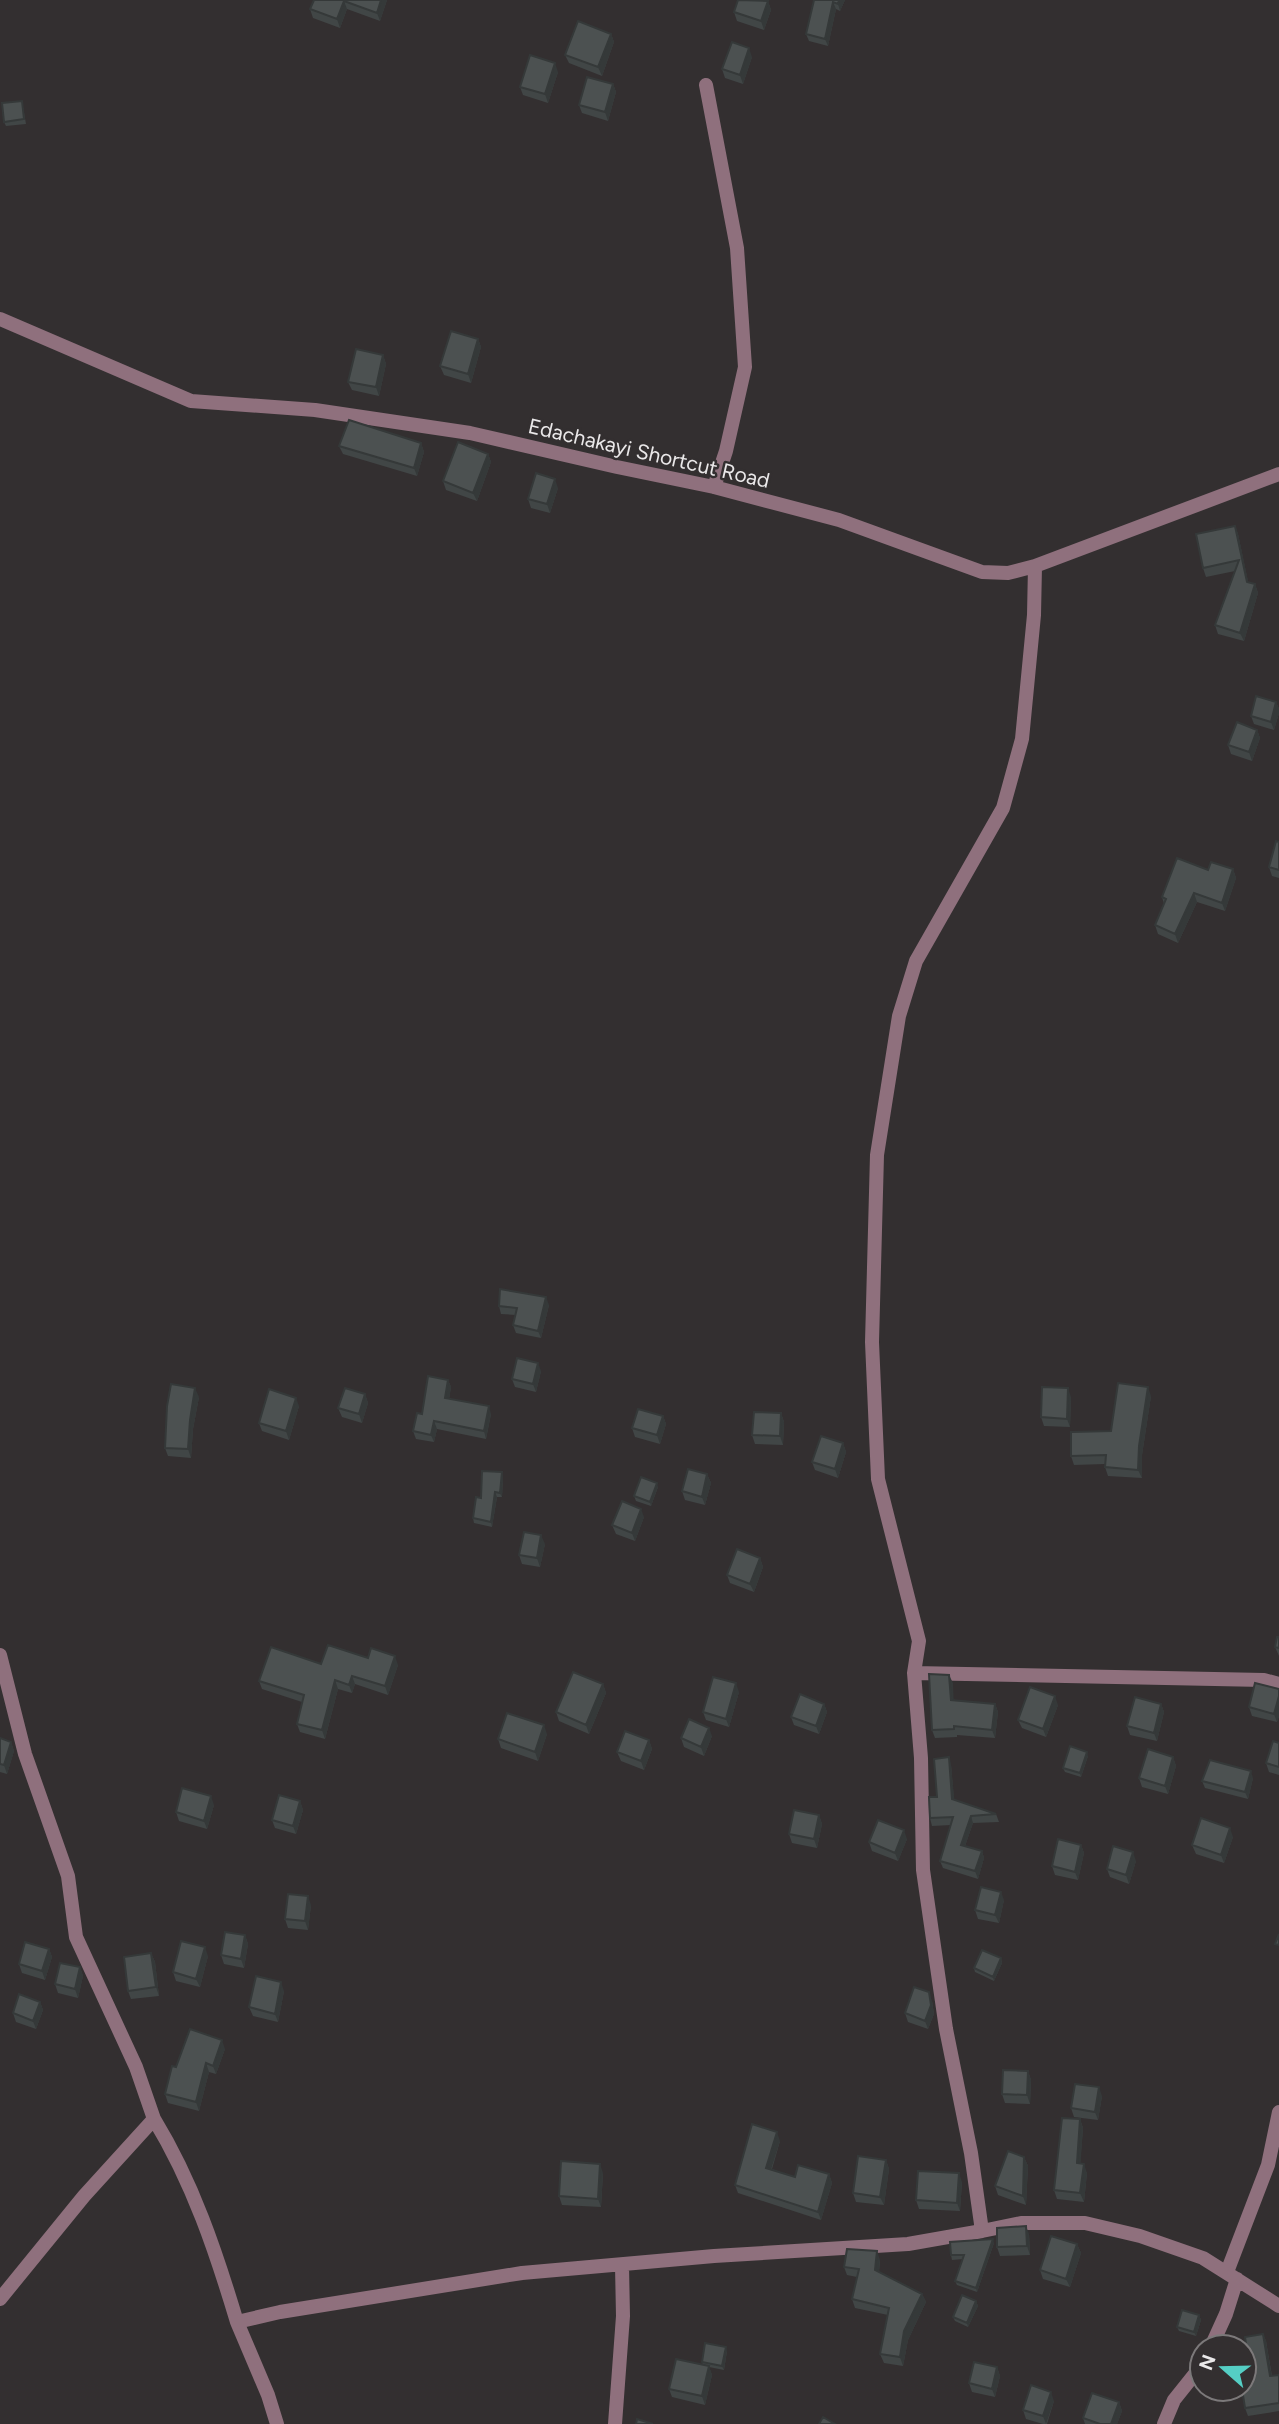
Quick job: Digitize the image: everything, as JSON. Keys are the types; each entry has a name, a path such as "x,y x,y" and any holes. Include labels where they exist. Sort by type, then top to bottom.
{"street":[{"path":"706,85 737,248 745,367 726,451 714,487"},
{"name":"Edachakayi Shortcut Road","path":"0,319 191,401 315,411 470,433 714,487 839,520 982,572 1008,573 1035,566 1279,474"},
{"path":"982,2231 971,2153 946,2029 923,1870 921,1758 914,1673 919,1641 878,1479 872,1342 877,1155 899,1016 916,961 1003,808 1022,739 1034,615 1035,566"},
{"path":"0,1655 25,1754 68,1877 76,1937 136,2067 154,2119 172,2149 213,2243 237,2322 268,2395 277,2424"},
{"path":"914,1673 1264,1679 1279,1684"},
{"path":"1217,2333 1226,2314 1232,2276 1268,2165 1279,2112"},
{"path":"0,2299 84,2196 154,2119"},
{"path":"237,2322 280,2312 522,2273 713,2256 908,2245 1021,2223 1085,2223 1140,2236 1203,2258 1279,2306"},
{"path":"615,2424 623,2316 622,2266"},
{"path":"1164,2424 1174,2400 1188,2382"}],"building":[{"path":"314,0 381,0 377,13 344,1 337,19 310,9"},
{"path":"738,0 768,1 761,21 734,12"},
{"path":"814,0 839,0 838,4 833,2 825,39 806,34"},
{"path":"578,21 611,34 598,67 565,55"},
{"path":"732,42 749,48 740,75 722,69"},
{"path":"530,55 555,63 545,94 520,87"},
{"path":"587,77 613,84 605,112 579,105"},
{"path":"22,101 24,119 4,122 2,103"},
{"path":"451,331 478,339 468,374 440,366"},
{"path":"356,349 383,355 376,387 348,382"},
{"path":"349,420 421,443 414,468 339,446"},
{"path":"458,442 488,454 473,493 443,481"},
{"path":"536,473 555,479 547,504 528,499"},
{"path":"1235,526 1247,582 1255,584 1240,633 1215,625 1239,560 1203,568 1196,534"},
{"path":"1256,696 1276,702 1271,722 1251,716"},
{"path":"1237,722 1257,730 1249,752 1228,745"},
{"path":"1276,841 1279,842 1279,870 1269,867"},
{"path":"1177,858 1208,870 1211,862 1233,869 1222,903 1194,893 1175,934 1155,925 1166,899 1162,897"},
{"path":"500,1289 546,1297 538,1331 513,1325 517,1308 499,1306"},
{"path":"517,1358 538,1363 533,1384 512,1379"},
{"path":"428,1376 448,1380 445,1398 489,1406 484,1431 434,1421 431,1435 413,1431 417,1413 422,1414"},
{"path":"1118,1383 1148,1387 1138,1470 1105,1467 1106,1455 1071,1456 1071,1432 1111,1431"},
{"path":"171,1384 195,1388 188,1449 165,1448"},
{"path":"1042,1387 1068,1388 1067,1419 1041,1417"},
{"path":"345,1388 365,1394 359,1414 338,1408"},
{"path":"269,1389 296,1398 286,1431 259,1423"},
{"path":"638,1409 663,1416 657,1435 632,1428"},
{"path":"754,1412 781,1413 780,1436 752,1435"},
{"path":"821,1436 843,1443 835,1469 812,1462"},
{"path":"688,1469 707,1474 702,1497 682,1491"},
{"path":"482,1471 502,1472 500,1493 495,1492 491,1522 473,1518 476,1497 481,1498"},
{"path":"641,1477 657,1483 650,1502 634,1496"},
{"path":"622,1501 641,1509 632,1533 612,1525"},
{"path":"524,1532 541,1535 537,1558 519,1555"},
{"path":"737,1549 760,1558 750,1584 727,1575"},
{"path":"1279,1637 1279,1648 1275,1647"},
{"path":"328,1645 368,1658 371,1648 395,1656 385,1686 352,1676 349,1685 335,1680 322,1730 297,1724 304,1695 259,1681 271,1647 321,1664"},
{"path":"573,1672 603,1684 586,1725 556,1712"},
{"path":"929,1674 949,1675 951,1700 995,1704 992,1730 954,1726 954,1729 932,1730"},
{"path":"713,1677 736,1683 726,1719 703,1712"},
{"path":"1255,1683 1279,1689 1274,1714 1249,1707"},
{"path":"1030,1687 1055,1696 1043,1729 1018,1720"},
{"path":"800,1694 824,1704 816,1726 791,1717"},
{"path":"1135,1697 1161,1704 1154,1733 1127,1726"},
{"path":"507,1713 544,1725 535,1752 498,1739"},
{"path":"689,1719 709,1728 701,1747 681,1738"},
{"path":"625,1731 649,1740 641,1761 617,1752"},
{"path":"0,1738 11,1742 4,1765 0,1764"},
{"path":"1273,1741 1279,1743 1279,1767 1266,1763"},
{"path":"1070,1746 1087,1752 1080,1773 1063,1768"},
{"path":"1148,1749 1173,1757 1165,1786 1139,1778"},
{"path":"949,1757 952,1799 996,1814 971,1816 961,1845 982,1851 975,1871 940,1861 953,1817 930,1818 929,1797 937,1797 934,1759"},
{"path":"1210,1760 1251,1771 1245,1792 1202,1781"},
{"path":"182,1788 211,1796 204,1821 176,1812"},
{"path":"279,1795 300,1801 293,1826 272,1820"},
{"path":"794,1810 819,1815 814,1839 789,1834"},
{"path":"1201,1818 1230,1828 1221,1855 1192,1845"},
{"path":"878,1820 904,1830 895,1853 869,1842"},
{"path":"1058,1839 1081,1845 1075,1872 1052,1866"},
{"path":"1113,1846 1133,1852 1126,1875 1107,1869"},
{"path":"981,1887 1001,1892 995,1915 975,1910"},
{"path":"288,1894 308,1896 305,1921 285,1919"},
{"path":"225,1932 245,1935 241,1959 221,1955"},
{"path":"181,1941 205,1947 196,1979 173,1972"},
{"path":"25,1942 49,1949 42,1971 19,1964"},
{"path":"982,1950 1001,1958 993,1977 974,1968"},
{"path":"151,1953 156,1987 128,1991 124,1957"},
{"path":"60,1963 80,1967 75,1989 55,1984"},
{"path":"256,1976 281,1982 275,2014 249,2007"},
{"path":"914,1987 929,1992 931,2005 925,2021 905,2013"},
{"path":"19,1994 40,2002 33,2021 13,2013"},
{"path":"190,2029 222,2040 213,2066 206,2063 196,2102 165,2094 172,2066 176,2067"},
{"path":"1003,2070 1028,2071 1027,2095 1002,2094"},
{"path":"1075,2084 1099,2087 1095,2112 1071,2108"},
{"path":"1062,2118 1080,2119 1077,2163 1084,2164 1080,2193 1054,2190"},
{"path":"752,2124 777,2132 766,2168 795,2177 798,2165 829,2174 818,2212 735,2185"},
{"path":"1008,2151 1024,2157 1023,2196 995,2186"},
{"path":"858,2156 886,2160 880,2197 853,2193"},
{"path":"561,2161 600,2164 598,2199 559,2196"},
{"path":"918,2171 959,2173 957,2203 916,2200"},
{"path":"1026,2226 1027,2246 997,2247 997,2228"},
{"path":"1051,2236 1077,2244 1066,2279 1040,2270"},
{"path":"993,2239 976,2288 955,2281 964,2255 951,2255 950,2242"},
{"path":"847,2249 877,2251 875,2270 922,2294 904,2331 900,2357 880,2354 889,2308 852,2299 859,2269 844,2267"},
{"path":"962,2295 976,2301 967,2323 953,2317"},
{"path":"1182,2310 1199,2315 1194,2332 1177,2327"},
{"path":"1263,2334 1270,2376 1279,2375 1279,2403 1245,2408 1244,2403 1258,2403 1258,2335"},
{"path":"705,2343 726,2347 722,2366 702,2362"},
{"path":"676,2359 709,2366 702,2396 669,2389"},
{"path":"974,2362 997,2367 992,2389 969,2383"},
{"path":"1031,2385 1051,2392 1043,2416 1023,2410"},
{"path":"1092,2393 1119,2402 1111,2424 1100,2424 1083,2418"},
{"path":"823,2417 835,2424 819,2424"},
{"path":"637,2419 653,2424 636,2424"}]}
